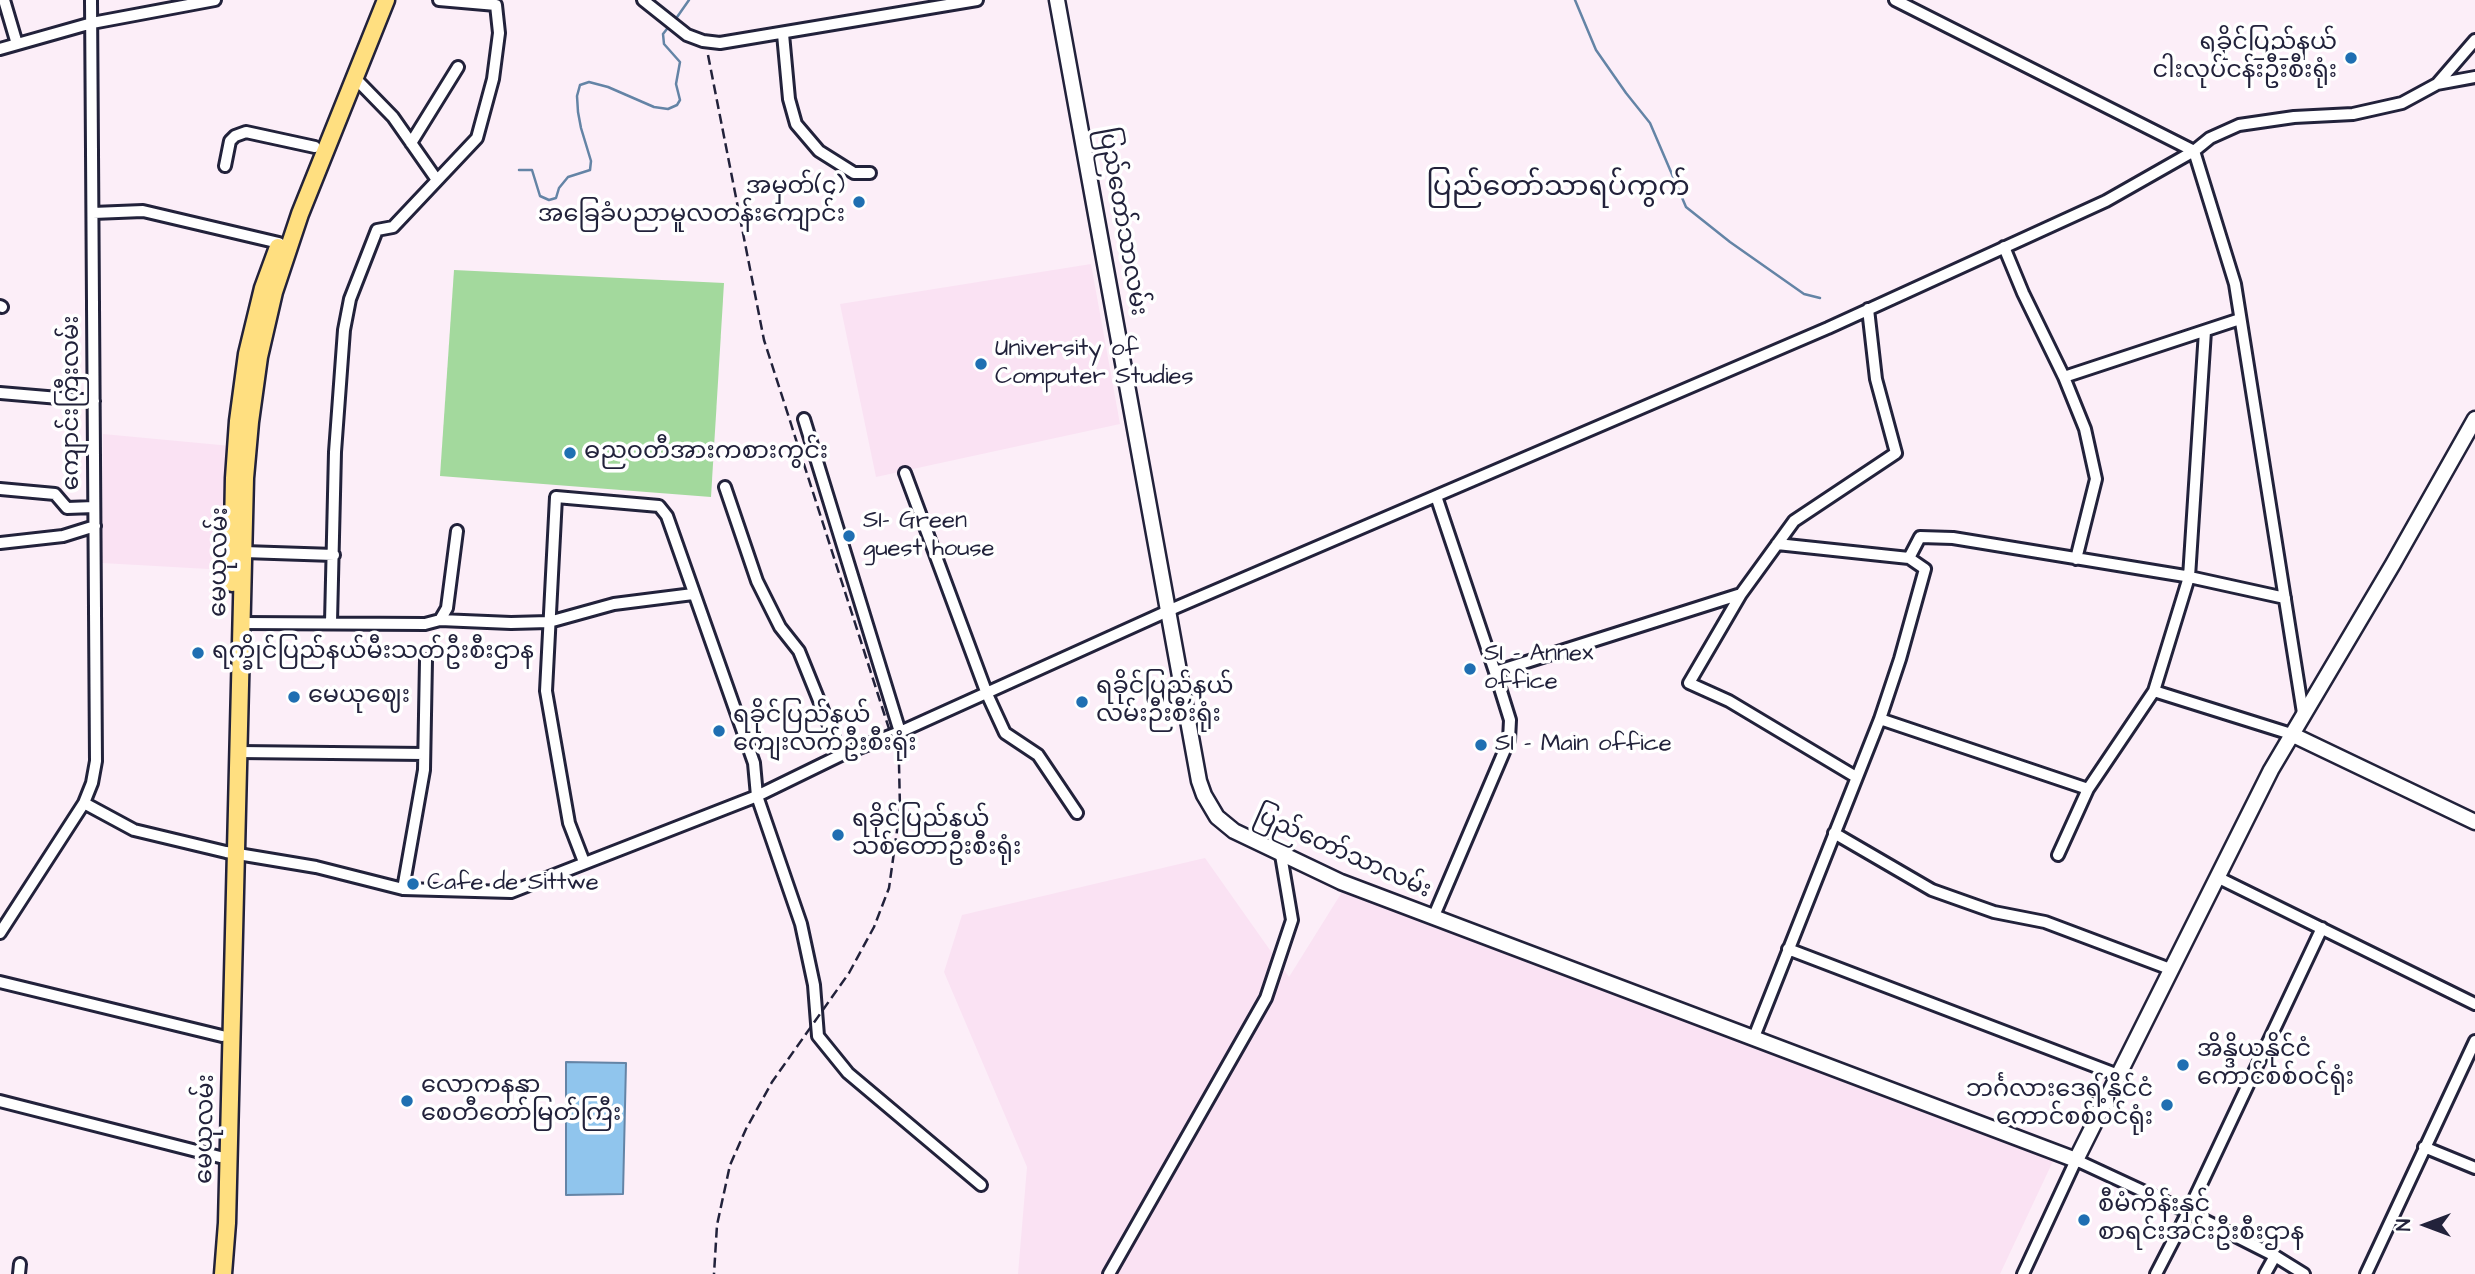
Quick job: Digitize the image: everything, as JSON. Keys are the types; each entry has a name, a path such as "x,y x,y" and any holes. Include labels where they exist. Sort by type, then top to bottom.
{"main road":[{"name":"မေယုလမ်း","path":"223,1274 227,1223 234,478 238,421 247,355 263,288 374,0"},
{"name":"မေယုလမ်း","path":"214,1274 222,1036 239,752 250,422 258,357 274,292 300,214 386,0"}],"street":[{"path":"4,0 17,44"},
{"name":"ကျောင်းကြီးလမ်း","path":"0,933 84,803 92,783 96,761 92,0"},
{"path":"0,49 92,23 215,0"},
{"path":"331,622 335,452 344,330 350,299 377,230 393,227 477,138 493,79 499,33 497,3 439,0"},
{"path":"643,0 678,29 694,38 720,43 977,0"},
{"name":"ပြည်တော်သာလမ်း","path":"1057,0 1203,795 1210,809 1226,827 1341,882 2076,1160"},
{"path":"1895,0 2194,151 2235,284 2303,713"},
{"path":"783,34 789,99 796,124 819,151 854,173 870,173"},
{"path":"2437,84 2475,40"},
{"path":"411,143 458,67"},
{"path":"84,803 134,830 231,853 316,867 403,889 511,892 757,796 841,755 987,694 1170,610 1868,309 2106,201 2194,151 2210,138 2239,125 2375,110 2402,103 2437,84 2475,77"},
{"path":"355,78 393,117 437,180"},
{"path":"225,166 230,141 235,135 246,132 316,147"},
{"path":"93,213 143,211 279,243"},
{"path":"2004,247 2085,429 2096,479 2076,559"},
{"path":"1856,776 1729,701 1689,683 1741,594 1794,521 1896,453 1876,379 1868,309"},
{"path":"2064,377 2241,319"},
{"path":"2058,855 2088,789 2154,691 2189,577 2205,331"},
{"path":"0,393 94,401"},
{"path":"804,419 900,732"},
{"path":"2024,1274 2076,1160 2170,969 2291,734 2393,564 2475,419"},
{"path":"905,473 987,694 1005,733 1038,755 1077,813"},
{"path":"725,487 757,581 780,627 799,651 841,755"},
{"path":"0,489 55,494 67,508 94,507"},
{"path":"1433,918 1509,740 1510,720 1436,496"},
{"path":"584,862 569,823 546,691 556,497 659,506 667,516 754,762 757,796 801,924 814,985 818,1036 848,1073 982,1185"},
{"path":"0,543 63,536 95,526"},
{"path":"440,620 447,608 457,531"},
{"path":"1909,558 1920,537 1953,538 2189,577 2285,598"},
{"path":"1754,1037 1880,719 1925,569 1909,558 1777,544"},
{"path":"244,552 334,555"},
{"path":"242,622 549,622 614,604 693,594"},
{"path":"1495,672 1741,594"},
{"path":"403,889 424,770 426,660"},
{"path":"2154,691 2291,734 2475,822"},
{"path":"1880,719 2088,789"},
{"path":"239,752 424,754"},
{"path":"1834,833 1932,890 1994,912 2045,922 2170,969"},
{"path":"1109,1274 1266,998 1292,920 1281,855"},
{"path":"2217,877 2475,1004"},
{"path":"2156,1274 2322,928"},
{"path":"1788,949 2118,1075"},
{"path":"0,982 222,1036"},
{"path":"2366,1274 2475,1041"},
{"path":"0,1101 220,1157"},
{"path":"2424,1147 2475,1168"},
{"path":"2076,1160 2188,1212 2275,1256 2304,1274"},
{"path":"2265,1274 2275,1256"}],"shaded area":[{"name":"University of Computer Studies","path":"1091,264 1120,424 876,477 840,304"},
{"path":"103,434 231,446 226,570 102,563"},
{"path":"1205,858 1289,977 1342,892 2054,1159 2000,1274 1018,1274 1027,1167 944,972 962,915"}],"green space":[{"path":"454,270 724,283 711,497 440,476"}],"water":[{"path":"566,1062 626,1063 623,1194 566,1195"}],"waterway":[{"path":"675,20 689,0"},
{"path":"1575,0 1596,50 1650,123 1686,207 1804,294 1820,298"},
{"path":"519,170 532,170 540,196 549,200 556,198 559,188 568,177 590,170 591,161 578,112 577,96 580,85 589,82 608,87 654,107 668,109 677,105 680,100 676,84 680,62 664,44 663,34 670,25"}],"railway":[{"path":"708,55 764,340 891,735 899,764 900,809 889,888 874,927 849,973 772,1082 730,1165 717,1225 714,1274"}],"place":[{"name":"ရခိုင်ပြည်နယ် ငါးလုပ်ငန်းဦးစီးရုံး","path":"2351,58"},
{"name":"အမှတ်(၄) အခြေခံပညာမူလတန်းကျောင်း","path":"859,202"},
{"name":"University of Computer Studies","path":"981,364"},
{"name":"ဓညဝတီအားကစားကွင်း","path":"570,453"},
{"name":"SI- Green guest house","path":"849,536"},
{"name":"ရက္ခိုင်ပြည်နယ်မီးသတ်ဦးစီးဌာန","path":"198,653"},
{"name":"SI - Annex office","path":"1470,669"},
{"name":"မေယုဈေး","path":"294,697"},
{"name":"ရခိုင်ပြည်နယ် လမ်းဉီးစီးရုံး","path":"1082,702"},
{"name":"ရခိုင်ပြည်နယ် ကျေးလက်ဦးစီးရုံး","path":"719,731"},
{"name":"SI - Main office","path":"1481,745"},
{"name":"ရခိုင်ပြည်နယ် သစ်တောဦးစီးရုံး","path":"838,835"},
{"name":"Cafe de Sittwe","path":"413,884"},
{"name":"အိန္ဒိယနိုင်ငံ ကောင်စစ်ဝင်ရုံး","path":"2183,1065"},
{"name":"လောကနန္ဒာ စေတီတော်မြတ်ကြီး","path":"407,1101"},
{"name":"ဘင်္ဂလားဒေရှ့်နိုင်ငံ ကောင်စစ်ဝင်ရုံး","path":"2167,1105"},
{"name":"စီမံကိန်းနှင့် စာရင်းအင်းဦးစီးဌာန","path":"2084,1220"}],"district":[{"name":"ပြည်တော်သာရပ်ကွက်","path":"1558,189"}]}
